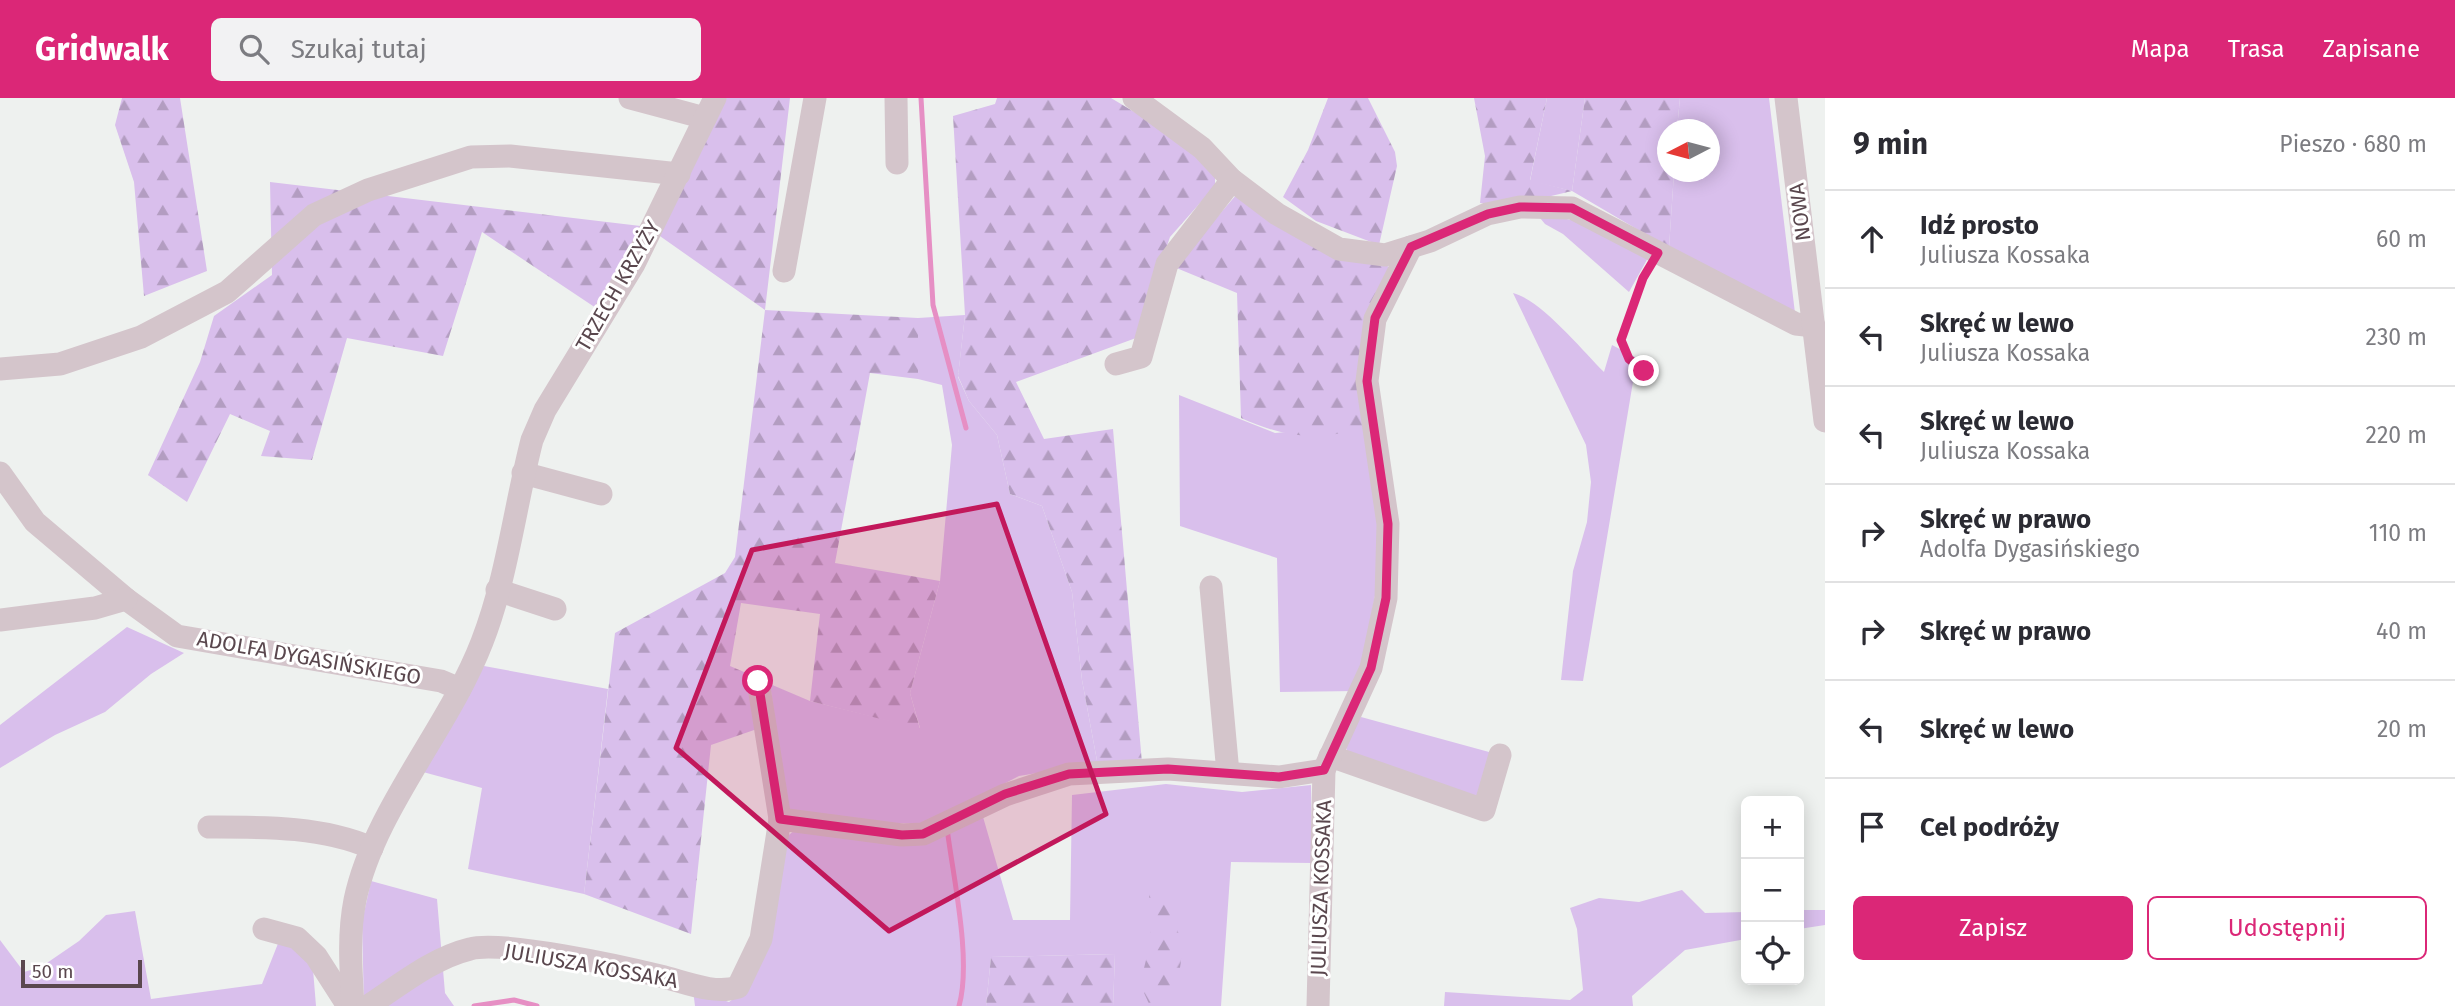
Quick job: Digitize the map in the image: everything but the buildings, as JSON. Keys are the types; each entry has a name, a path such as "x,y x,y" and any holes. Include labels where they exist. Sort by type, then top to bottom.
{"street":[{"path":"630,98 710,108"},
{"path":"784,271 816,98"},
{"path":"896,98 897,163"},
{"path":"1134,98 1202,148 1232,180 1277,214 1339,249 1385,256 1488,214 1520,207 1572,208 1796,324 1818,339"},
{"name":"NOWA","path":"1787,98 1818,339 1825,421"},
{"name":"TRZECH KRZYŻY","path":"350,1006 352,918 360,881 372,848 460,689 483,640 532,440 545,410 624,282 680,174 710,108"},
{"path":"0,369 60,364 141,337 227,292 314,215 368,190 471,157 510,156 680,174"},
{"path":"1116,364 1141,357 1167,264 1232,180"},
{"name":"JULIUSZA KOSSAKA","path":"1318,1006 1327,763 1371,668 1386,598 1388,524 1367,381 1375,318 1411,247"},
{"name":"ADOLFA DYGASIŃSKIEGO","path":"0,473 35,522 126,599 177,636 441,681 460,689"},
{"path":"523,474 601,494"},
{"path":"1212,587 1228,773"},
{"path":"497,590 555,609"},
{"path":"0,620 95,608 126,599"},
{"name":"JULIUSZA KOSSAKA","path":"368,1006 427,967 472,948 513,949 634,969 709,989 727,991 738,987 761,939 780,819 758,681"},
{"name":"JULIUSZA KOSSAKA","path":"780,819 902,835 923,834 947,825 1005,794 1069,774 1168,769 1279,777 1327,763 1484,810 1490,799 1500,755"},
{"path":"209,827 284,829 329,835 372,848"},
{"name":"TRZECH KRZYŻY","path":"264,929 297,937 316,956 350,1006"}],"path":[{"path":"1644,371 1629,359 1621,340 1643,278 1658,253"}],"highlighted area":[{"path":"997,504 1106,814 889,931 676,748 752,550"}],"green space":[{"path":"122,98 180,98 207,271 144,296 134,182 115,125"},
{"path":"724,98 790,98 765,310 657,234"},
{"path":"997,98 1111,98 1166,131 1215,172 1215,186 1170,237 1136,338 1016,382 1044,439 1113,429 1142,763 1098,766 1082,680 1072,592 1042,506 1010,494 997,435 969,401 958,376 965,315 953,116 995,104"},
{"path":"1328,98 1368,98 1395,152 1397,166 1379,245 1316,221 1283,197 1308,150"},
{"path":"1474,98 1547,98 1530,180 1572,191 1509,206 1480,203 1485,156"},
{"path":"1547,98 1585,98 1572,191 1530,181"},
{"path":"1585,98 1680,98 1678,119 1657,119 1657,182 1673,182 1669,248 1572,191"},
{"path":"1680,98 1769,98 1795,313 1669,248 1673,182 1720,182 1720,119 1678,119"},
{"path":"270,182 649,227 596,308 482,232 443,356 347,338 312,460 261,456 270,431 230,414 187,502 148,475 200,362 214,316 272,275"},
{"path":"1237,194 1380,260 1390,268 1369,425 1335,434 1304,436 1273,430 1241,418 1237,293 1174,267"},
{"path":"1536,213 1582,222 1649,256 1629,292 1563,234 1545,224"},
{"path":"1513,293 1548,315 1604,372 1612,345 1637,358 1583,681 1561,680 1573,571 1587,522 1591,482 1586,445"},
{"path":"765,310 918,318 918,379 870,373 835,563 940,581 910,693 920,729 810,701 820,614 741,603 730,666 751,675 757,729 711,745 691,934 584,894 615,633 725,573 735,557"},
{"path":"965,315 958,377 969,401 997,435 1010,494 1042,506 1072,592 1082,680 1098,766 1093,764 1019,776 927,824 886,823 787,810 770,684 810,701 920,728 910,693 940,581 952,445 942,385 918,379 918,318"},
{"path":"1179,395 1275,433 1369,425 1378,492 1376,591 1356,691 1280,692 1277,558 1180,526"},
{"path":"127,627 184,653 151,674 105,712 55,735 0,768 0,725"},
{"path":"484,666 608,689 584,894 468,869 482,788 423,772"},
{"path":"1361,717 1500,755 1482,800 1349,754 1344,744"},
{"path":"1166,784 1242,792 1311,785 1312,863 1231,862 1221,1006 1113,1006 1115,954 991,957 986,1006 695,1006 693,990 729,1002 744,991 783,840 796,829 862,837 981,810 1013,920 1070,920 1072,795"},
{"path":"371,881 437,899 445,993 454,1006 364,1006 362,922"},
{"path":"1682,890 1705,913 1741,912 1741,940 1685,950 1632,996 1633,1006 1444,1006 1445,992 1570,1000 1583,990 1577,929 1570,908 1599,898 1639,902"},
{"path":"1149,892 1167,899 1178,932 1181,953 1181,964 1172,990 1161,1002 1150,1006 1140,984 1151,940"},
{"path":"1804,910 1825,910 1825,925 1804,928"},
{"path":"135,911 151,999 262,984 279,941 312,957 316,1006 0,1006 0,940 24,972 41,967 79,941 106,915"},
{"path":"1115,954 1113,1006 986,1006 991,957"}],"waterway":[{"path":"921,98 933,305 966,428"},
{"path":"947,828 962,942 963,966 959,1006"},
{"path":"474,1006 514,1000 537,1006"}],"route":[{"path":"758,681 763,727 780,819 902,835 923,834 1005,794 1069,774 1168,769 1279,777 1324,770 1371,668 1386,598 1388,524 1367,381 1375,318 1411,247 1488,214 1520,207 1572,208 1658,253 1643,278 1621,340 1629,359 1644,371"}]}
